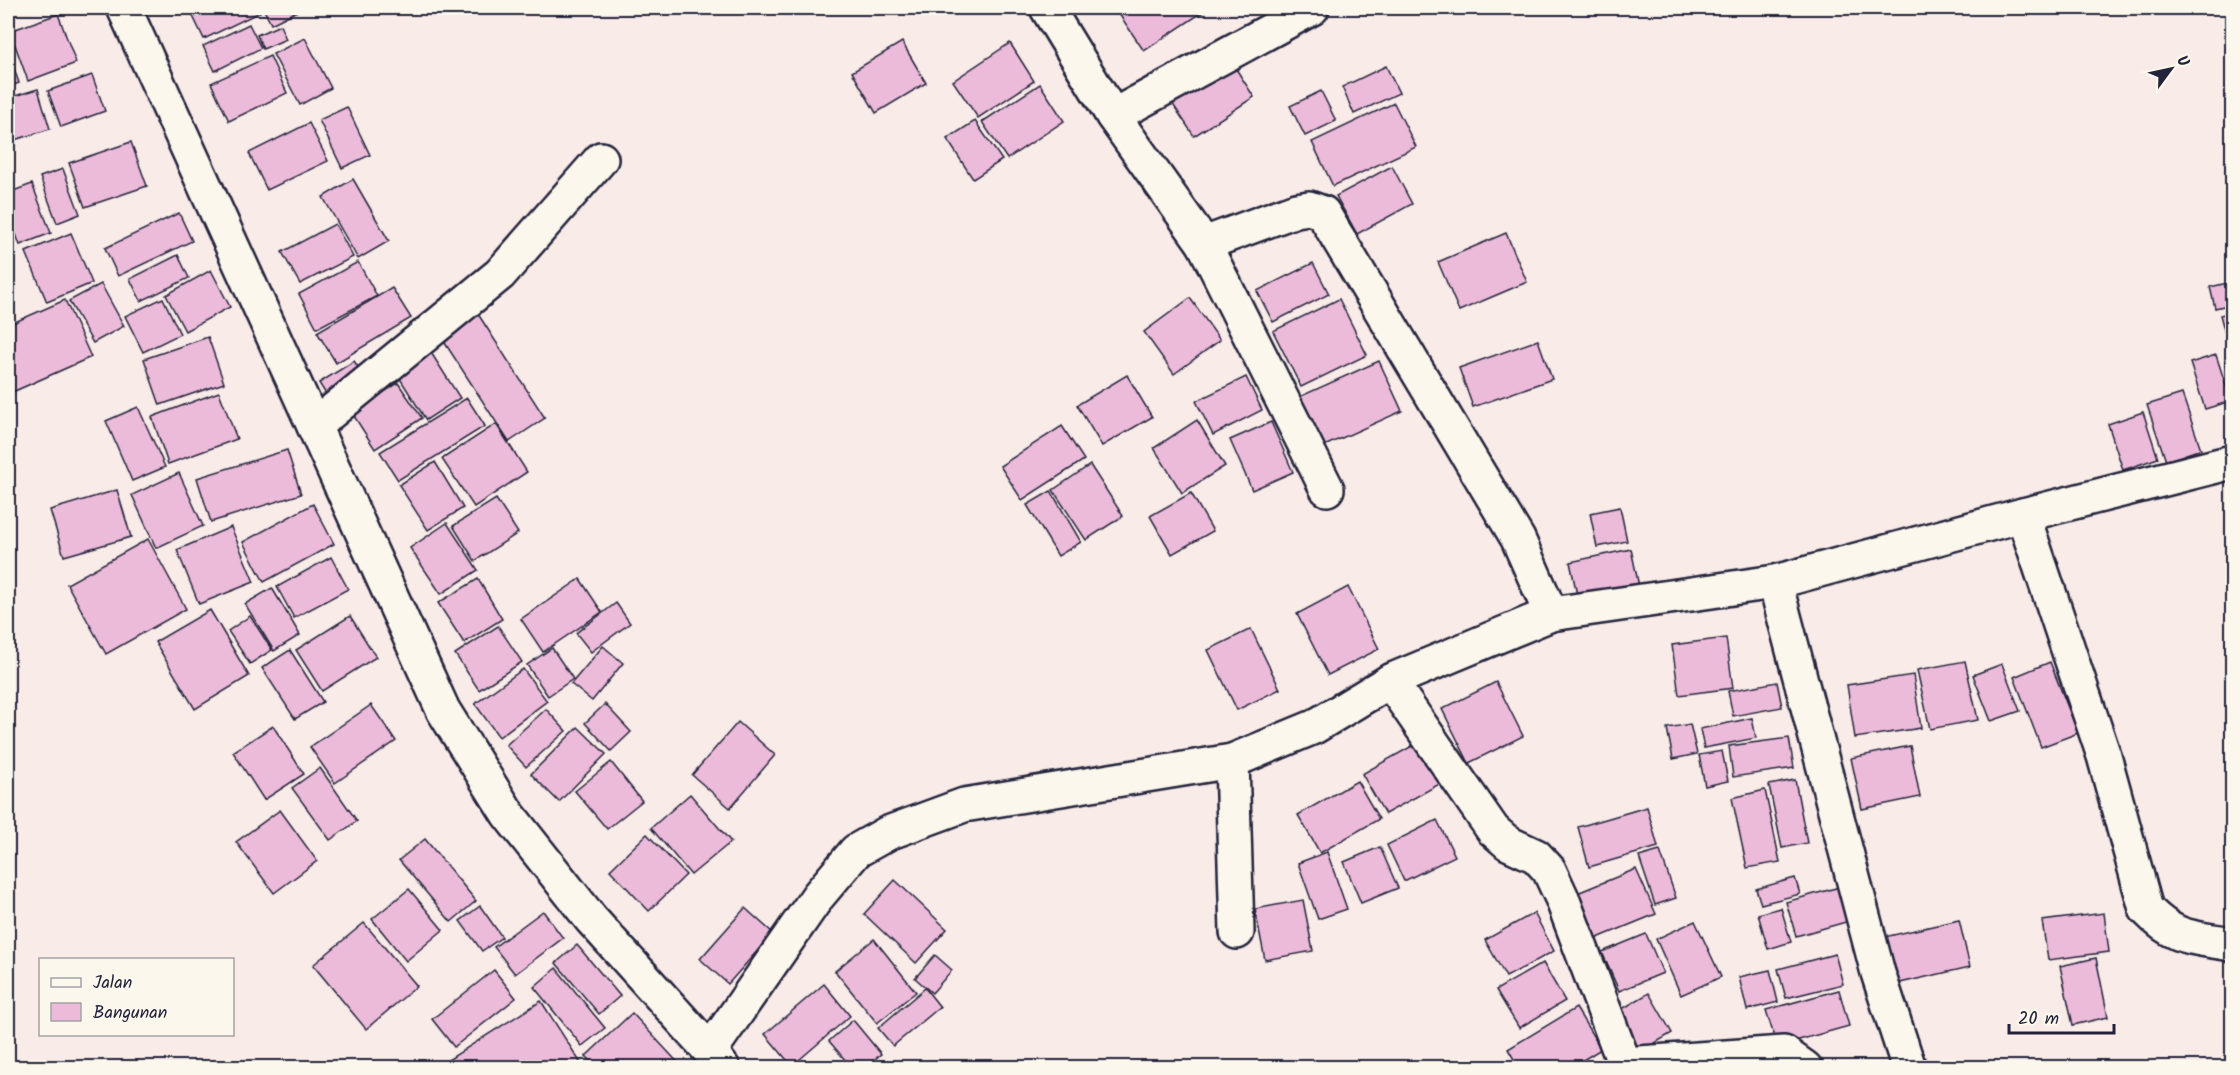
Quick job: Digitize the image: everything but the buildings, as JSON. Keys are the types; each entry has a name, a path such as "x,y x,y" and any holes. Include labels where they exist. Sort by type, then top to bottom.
{"street":[{"path":"124,8 443,710 508,814 591,919 716,1059 818,896 856,851 888,833 964,806 1232,761 1314,726 1390,681 1551,614 1775,582 2023,515 2232,462"},
{"path":"1047,8 1113,116 1204,244 1327,489"},
{"path":"1113,116 1312,8"},
{"path":"314,426 500,274 601,159"},
{"path":"1204,244 1296,210 1309,208 1323,213 1518,539 1551,614"},
{"path":"2023,515 2104,756 2146,909 2161,924 2177,935 2232,944"},
{"path":"1775,582 1878,973 1909,1068"},
{"path":"1390,681 1493,830 1508,843 1536,856 1549,870 1562,898 1625,1066 1784,1053 1805,1068"},
{"path":"1232,761 1237,932"}]}
